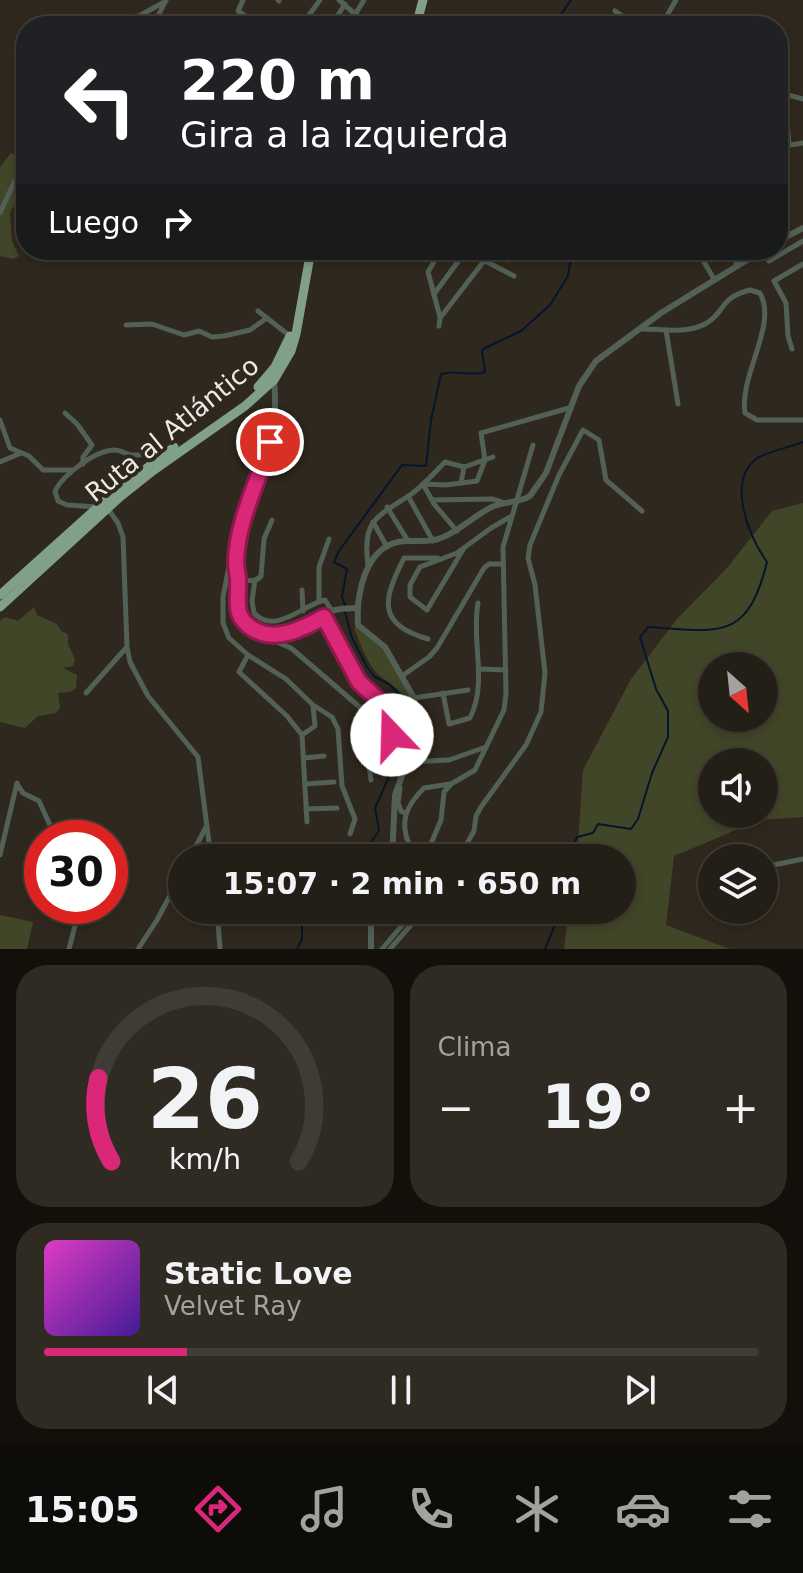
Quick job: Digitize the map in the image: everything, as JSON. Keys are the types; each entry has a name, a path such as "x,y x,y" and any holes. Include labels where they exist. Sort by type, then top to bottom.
{"highway":[{"name":"Ruta al Atlántico","path":"0,595 166,453 260,386 275,367 290,336 303,260"},
{"name":"Ruta al Atlántico","path":"0,607 103,508 245,406 274,380 291,351 296,334 303,260"}],"street":[{"path":"243,0 238,11 246,16"},
{"path":"356,13 364,0"},
{"path":"139,16 166,1"},
{"path":"342,2 359,16"},
{"path":"615,11 623,16"},
{"path":"788,138 789,145 803,143"},
{"path":"0,213 16,178"},
{"path":"433,260 428,267 440,318 439,326"},
{"path":"433,294 458,260"},
{"path":"703,260 714,279"},
{"path":"735,260 738,266"},
{"path":"393,844 395,795 415,736 414,698 383,644 359,628 355,608 373,559 393,543 433,541 457,531 481,512 530,496 546,473 579,386 596,361 747,260"},
{"path":"440,318 484,261 514,276"},
{"path":"792,349 786,303 774,281 803,264"},
{"path":"640,329 666,330 705,324 715,317 728,298 750,290 760,293 766,303 766,316 752,362 745,413 757,420 803,420"},
{"path":"258,311 290,336"},
{"path":"126,325 152,324 184,335 199,331 212,337 250,330 267,318"},
{"path":"666,330 678,404"},
{"path":"274,380 272,430 232,551 223,623 229,638 248,655 286,679 313,705 332,717 338,729 342,786 355,819 350,834"},
{"path":"423,484 477,481 485,460 481,433 569,408"},
{"path":"65,413 92,445 83,457 83,464"},
{"path":"0,420 7,444 13,451 29,456 43,470 71,470"},
{"path":"246,428 272,430"},
{"path":"467,844 481,807 526,745 541,712 545,673 535,585 528,558 536,527 583,430 599,440 606,480 642,511"},
{"path":"432,844 441,820 444,792 451,784 475,770 504,710 503,547 533,445"},
{"path":"166,453 130,455 114,450 95,456 71,470 55,491 58,501 67,505 103,508 118,523 123,537 130,662 148,696 198,757 209,844"},
{"path":"0,462 21,453"},
{"path":"368,568 365,543 372,521 387,507 408,496 445,462 464,467 493,457"},
{"path":"461,483 464,467"},
{"path":"546,473 559,475"},
{"path":"423,484 457,531"},
{"path":"408,496 433,541"},
{"path":"432,500 493,499 505,503"},
{"path":"387,507 408,541"},
{"path":"246,514 236,559 237,610 241,620 257,632 270,634 296,631 335,610 355,608"},
{"path":"464,548 427,610 410,597 410,585 420,567 464,548 511,517"},
{"path":"272,520 264,539 262,571 255,580 254,613 262,620 282,620 319,601 328,601 335,610"},
{"path":"372,521 387,547"},
{"path":"319,601 319,567 329,539"},
{"path":"428,639 413,635 394,621 389,611 388,591 404,558 443,558"},
{"path":"402,676 437,648 484,568 489,564 503,564"},
{"path":"238,576 247,581 255,580"},
{"path":"302,590 303,611"},
{"path":"443,693 449,724 470,718 479,691 475,629 478,603"},
{"path":"324,617 359,682 373,693 388,712 392,735 370,762"},
{"path":"257,632 262,620"},
{"path":"270,634 272,640 291,648 362,709 371,780"},
{"path":"86,693 127,647"},
{"path":"248,655 239,672 287,716 302,735 307,822"},
{"path":"479,669 506,670"},
{"path":"414,698 468,690"},
{"path":"302,735 315,726 313,705"},
{"path":"408,762 449,760 487,747"},
{"path":"304,758 324,756"},
{"path":"401,779 398,803 405,813"},
{"path":"305,784 334,782"},
{"path":"0,855 17,783 23,793 39,801 48,820"},
{"path":"409,844 404,828 405,813 424,788 451,784"},
{"path":"306,809 337,808"},
{"path":"0,818 8,819"},
{"path":"197,844 207,825"},
{"path":"778,864 803,859"},
{"path":"138,949 168,899"},
{"path":"69,949 75,924"},
{"path":"218,924 220,949"},
{"path":"371,924 371,949"},
{"path":"382,949 403,924"},
{"path":"390,949 412,924"}],"green space":[{"path":"11,153 16,155 16,200 10,213 12,241 16,250 16,258 13,259 0,256 0,167"},
{"path":"803,503 803,817 778,819 778,748 698,748 698,828 741,828 674,856 666,925 730,949 564,949 567,924 636,924 636,844 578,844 583,770 631,679 677,619 727,568 772,511"},
{"path":"34,607 37,615 57,624 61,631 68,634 68,644 75,659 73,666 63,668 77,675 76,688 58,693 60,708 56,713 38,716 25,728 0,722 0,621 5,617 18,621"},
{"path":"357,627 385,647 413,700 411,702 372,666 354,628"},
{"path":"0,915 33,924 27,949 0,949"}],"waterway":[{"path":"560,16 571,0"},
{"path":"345,605 342,597 347,569 334,562 402,465 426,466 431,420 441,374 485,372 482,351 521,331 550,305 568,276 570,260"},
{"path":"574,844 577,837 593,833 598,824 631,829 638,819 652,773 668,737 668,711 656,689 640,637 648,627 711,630 726,626 739,619 750,607 767,562 754,539 744,510 743,482 747,469 765,454 803,442"},
{"path":"345,612 352,638 367,667 407,702 408,724 404,743 375,808 379,831 368,844"},
{"path":"297,949 302,939 302,924"},
{"path":"545,949 555,924"}],"route":[{"path":"270,442 251,496 236,559 237,610 241,620 257,632 281,634 296,631 324,617 359,682 385,706 392,735"}]}
